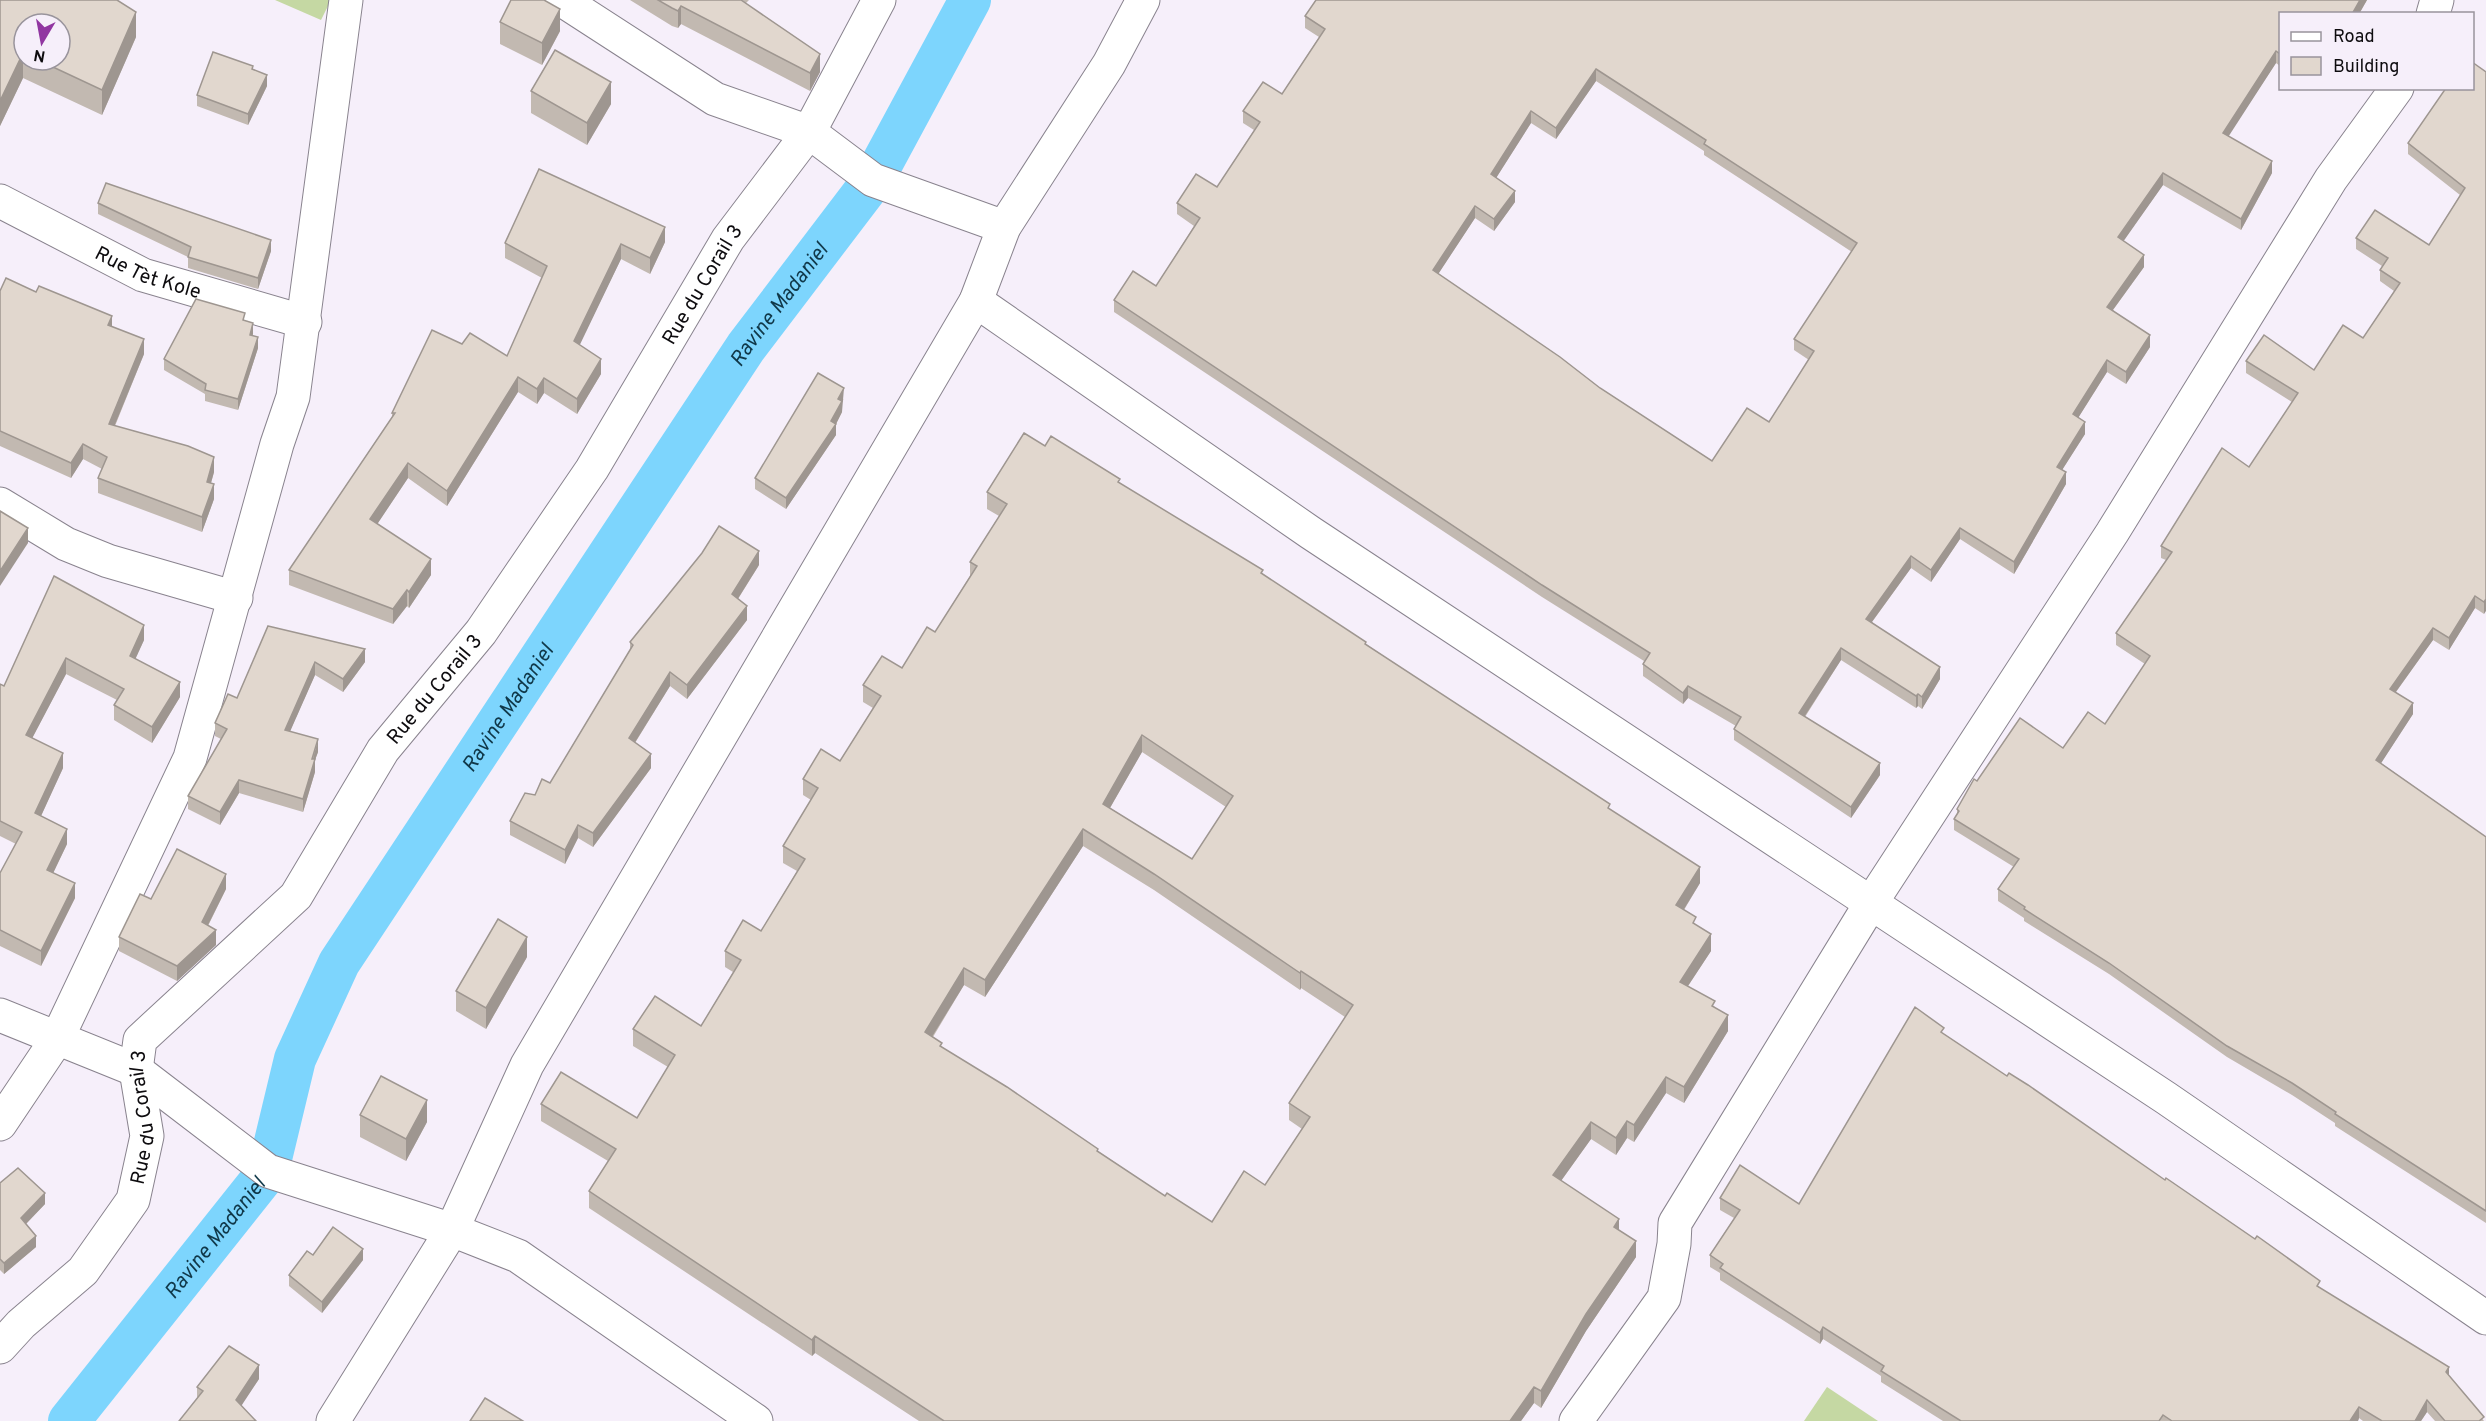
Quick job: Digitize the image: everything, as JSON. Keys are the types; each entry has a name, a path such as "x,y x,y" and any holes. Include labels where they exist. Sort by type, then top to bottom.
{"street":[{"path":"0,1124 57,1039 190,758 277,444 293,396 305,322 346,0"},
{"name":"Rue du Corail 3","path":"0,1347 21,1324 83,1271 133,1200 147,1136 136,1070 140,1040 296,896 383,750 488,622 592,469 728,239 809,132 879,0"},
{"path":"333,1421 452,1230 527,1065 976,301 1004,227 1109,64 1143,0"},
{"path":"564,1 715,99 809,132 873,180 1004,227"},
{"path":"1576,1421 1664,1298 1674,1244 1675,1223 1871,903 2112,533 2331,179 2396,90"},
{"name":"Rue Tèt Kole","path":"0,201 143,275 305,322"},
{"path":"976,301 1311,533 2156,1091 2486,1318"},
{"path":"0,504 66,544 108,561 236,598"},
{"path":"0,1015 136,1070 268,1171 452,1230 519,1256 756,1421"}],"green space":[{"path":"275,0 331,0 321,20"},
{"path":"1827,1387 1878,1421 1804,1421"}],"building":[{"path":"0,0 117,0 136,12 102,90 64,72 72,72 72,12 12,12 12,72 14,72 0,101"},
{"path":"511,0 544,0 560,9 542,43 500,22"},
{"path":"658,0 741,0 820,54 810,73 681,6 678,11"},
{"path":"1316,0 2360,0 2353,12 2279,12 2279,53 2276,51 2223,133 2272,161 2241,219 2163,173 2118,237 2144,255 2107,307 2150,335 2126,372 2107,360 2073,414 2085,422 2057,467 2066,472 2014,562 1960,528 1931,570 1911,556 1866,619 1940,667 1922,697 1918,694 1916,696 1841,648 1799,713 1880,763 1851,807 1734,729 1741,717 1688,686 1683,693 1643,664 1650,653 1542,585 1114,300 1133,271 1156,286 1200,218 1177,203 1196,174 1217,187 1260,122 1243,111 1263,82 1282,94 1325,29 1305,16","holes":["1596,69 1706,140 1704,144 1857,243 1794,339 1814,351 1769,422 1747,408 1712,461 1600,388 1560,357 1433,270 1475,206 1494,219 1515,191 1491,174 1531,111 1556,128"]},
{"path":"555,50 611,82 587,123 531,91"},
{"path":"213,52 253,66 252,69 267,75 248,114 197,95"},
{"path":"2474,63 2486,72 2486,599 2484,602 2475,596 2449,638 2433,628 2390,689 2413,703 2376,760 2486,837 2486,1211 2335,1114 2336,1112 2292,1083 2227,1046 2109,963 2024,909 2025,907 1998,889 2019,859 1954,819 1974,779 1977,781 2020,718 2063,748 2088,712 2105,724 2150,656 2116,633 2172,552 2161,546 2222,448 2249,467 2298,393 2246,361 2264,335 2314,370 2343,325 2363,338 2400,283 2380,270 2388,258 2356,238 2375,210 2429,245 2465,188 2408,143 2445,90 2474,90"},
{"path":"539,169 665,227 650,258 621,244 574,341 601,359 577,399 544,378 537,389 518,377 447,491 408,463 370,519 431,559 409,592 407,590 393,609 289,570 395,413 392,413 432,330 462,344 470,333 507,356 547,266 505,243"},
{"path":"106,183 271,240 258,278 188,257 191,247 98,203"},
{"path":"6,278 36,292 39,286 112,316 108,325 144,339 109,424 188,446 214,457 207,482 214,484 202,517 98,478 107,457 83,444 71,463 0,431 0,291"},
{"path":"196,299 245,313 243,320 253,323 250,335 258,337 238,399 205,390 206,384 164,359"},
{"path":"818,373 844,388 838,399 842,401 831,421 836,424 786,498 755,478"},
{"path":"1024,433 1045,446 1051,436 1120,479 1118,482 1263,570 1261,573 1366,642 1365,644 1610,804 1608,808 1700,867 1676,905 1696,917 1693,923 1711,934 1680,982 1715,1001 1712,1006 1728,1015 1684,1087 1666,1077 1634,1125 1627,1121 1616,1138 1591,1122 1553,1175 1619,1219 1614,1227 1636,1241 1586,1314 1541,1391 1534,1387 1510,1421 944,1421 815,1336 812,1340 589,1191 616,1149 541,1104 561,1072 637,1118 675,1055 633,1029 655,996 701,1026 741,960 725,951 743,920 761,931 805,859 783,846 818,788 803,779 821,749 840,761 881,696 863,685 882,656 902,668 927,627 935,632 977,566 970,562 1007,504 987,492","holes":["1142,735 1233,796 1192,859 1103,804","1083,829 1300,973 1301,971 1353,1005 1289,1103 1310,1117 1265,1185 1244,1171 1212,1222 1167,1193 1165,1196 1097,1151 1098,1149 1007,1087 940,1046 942,1043 925,1032 964,968 985,980"]},
{"path":"0,511 28,528 0,571"},
{"path":"719,526 759,551 732,594 747,606 687,685 670,672 629,738 651,754 593,833 578,825 565,850 510,821 525,793 535,795 542,779 550,783 633,645 630,642 702,553"},
{"path":"54,576 144,625 130,656 180,682 152,727 114,705 124,689 66,658 26,735 63,753 35,813 67,829 47,870 75,883 41,951 0,930 0,873 22,832 0,821 0,684 4,686"},
{"path":"268,626 365,649 343,679 315,662 285,730 318,739 312,759 315,759 303,799 239,780 220,812 188,796 227,729 215,723 228,694 237,698"},
{"path":"177,849 226,874 202,922 216,930 177,966 119,937 140,894 151,899"},
{"path":"498,919 527,937 486,1008 456,991"},
{"path":"1915,1007 1944,1028 1941,1032 2007,1076 2009,1073 2028,1085 2255,1239 2257,1236 2320,1281 2317,1286 2449,1367 2446,1372 2484,1417 2479,1421 2445,1421 2427,1400 2415,1421 2382,1421 2359,1407 2350,1421 2172,1421 2163,1415 2159,1421 1961,1421 1881,1371 1884,1366 1823,1327 1820,1333 1720,1268 1723,1264 1710,1255 1740,1210 1720,1198 1740,1165 1799,1204"},
{"path":"381,1076 427,1100 406,1139 360,1115"},
{"path":"18,1168 45,1193 21,1218 36,1236 4,1263 0,1259 0,1183"},
{"path":"333,1227 363,1249 322,1302 289,1275 307,1251 313,1255"},
{"path":"229,1346 259,1365 236,1400 256,1421 179,1421 203,1391 197,1387"},
{"path":"485,1398 523,1421 470,1421"}],"waterway":[{"name":"Ravine Madaniel","path":"69,1421 268,1171 295,1059 339,963 746,347 873,180 970,0"}]}
